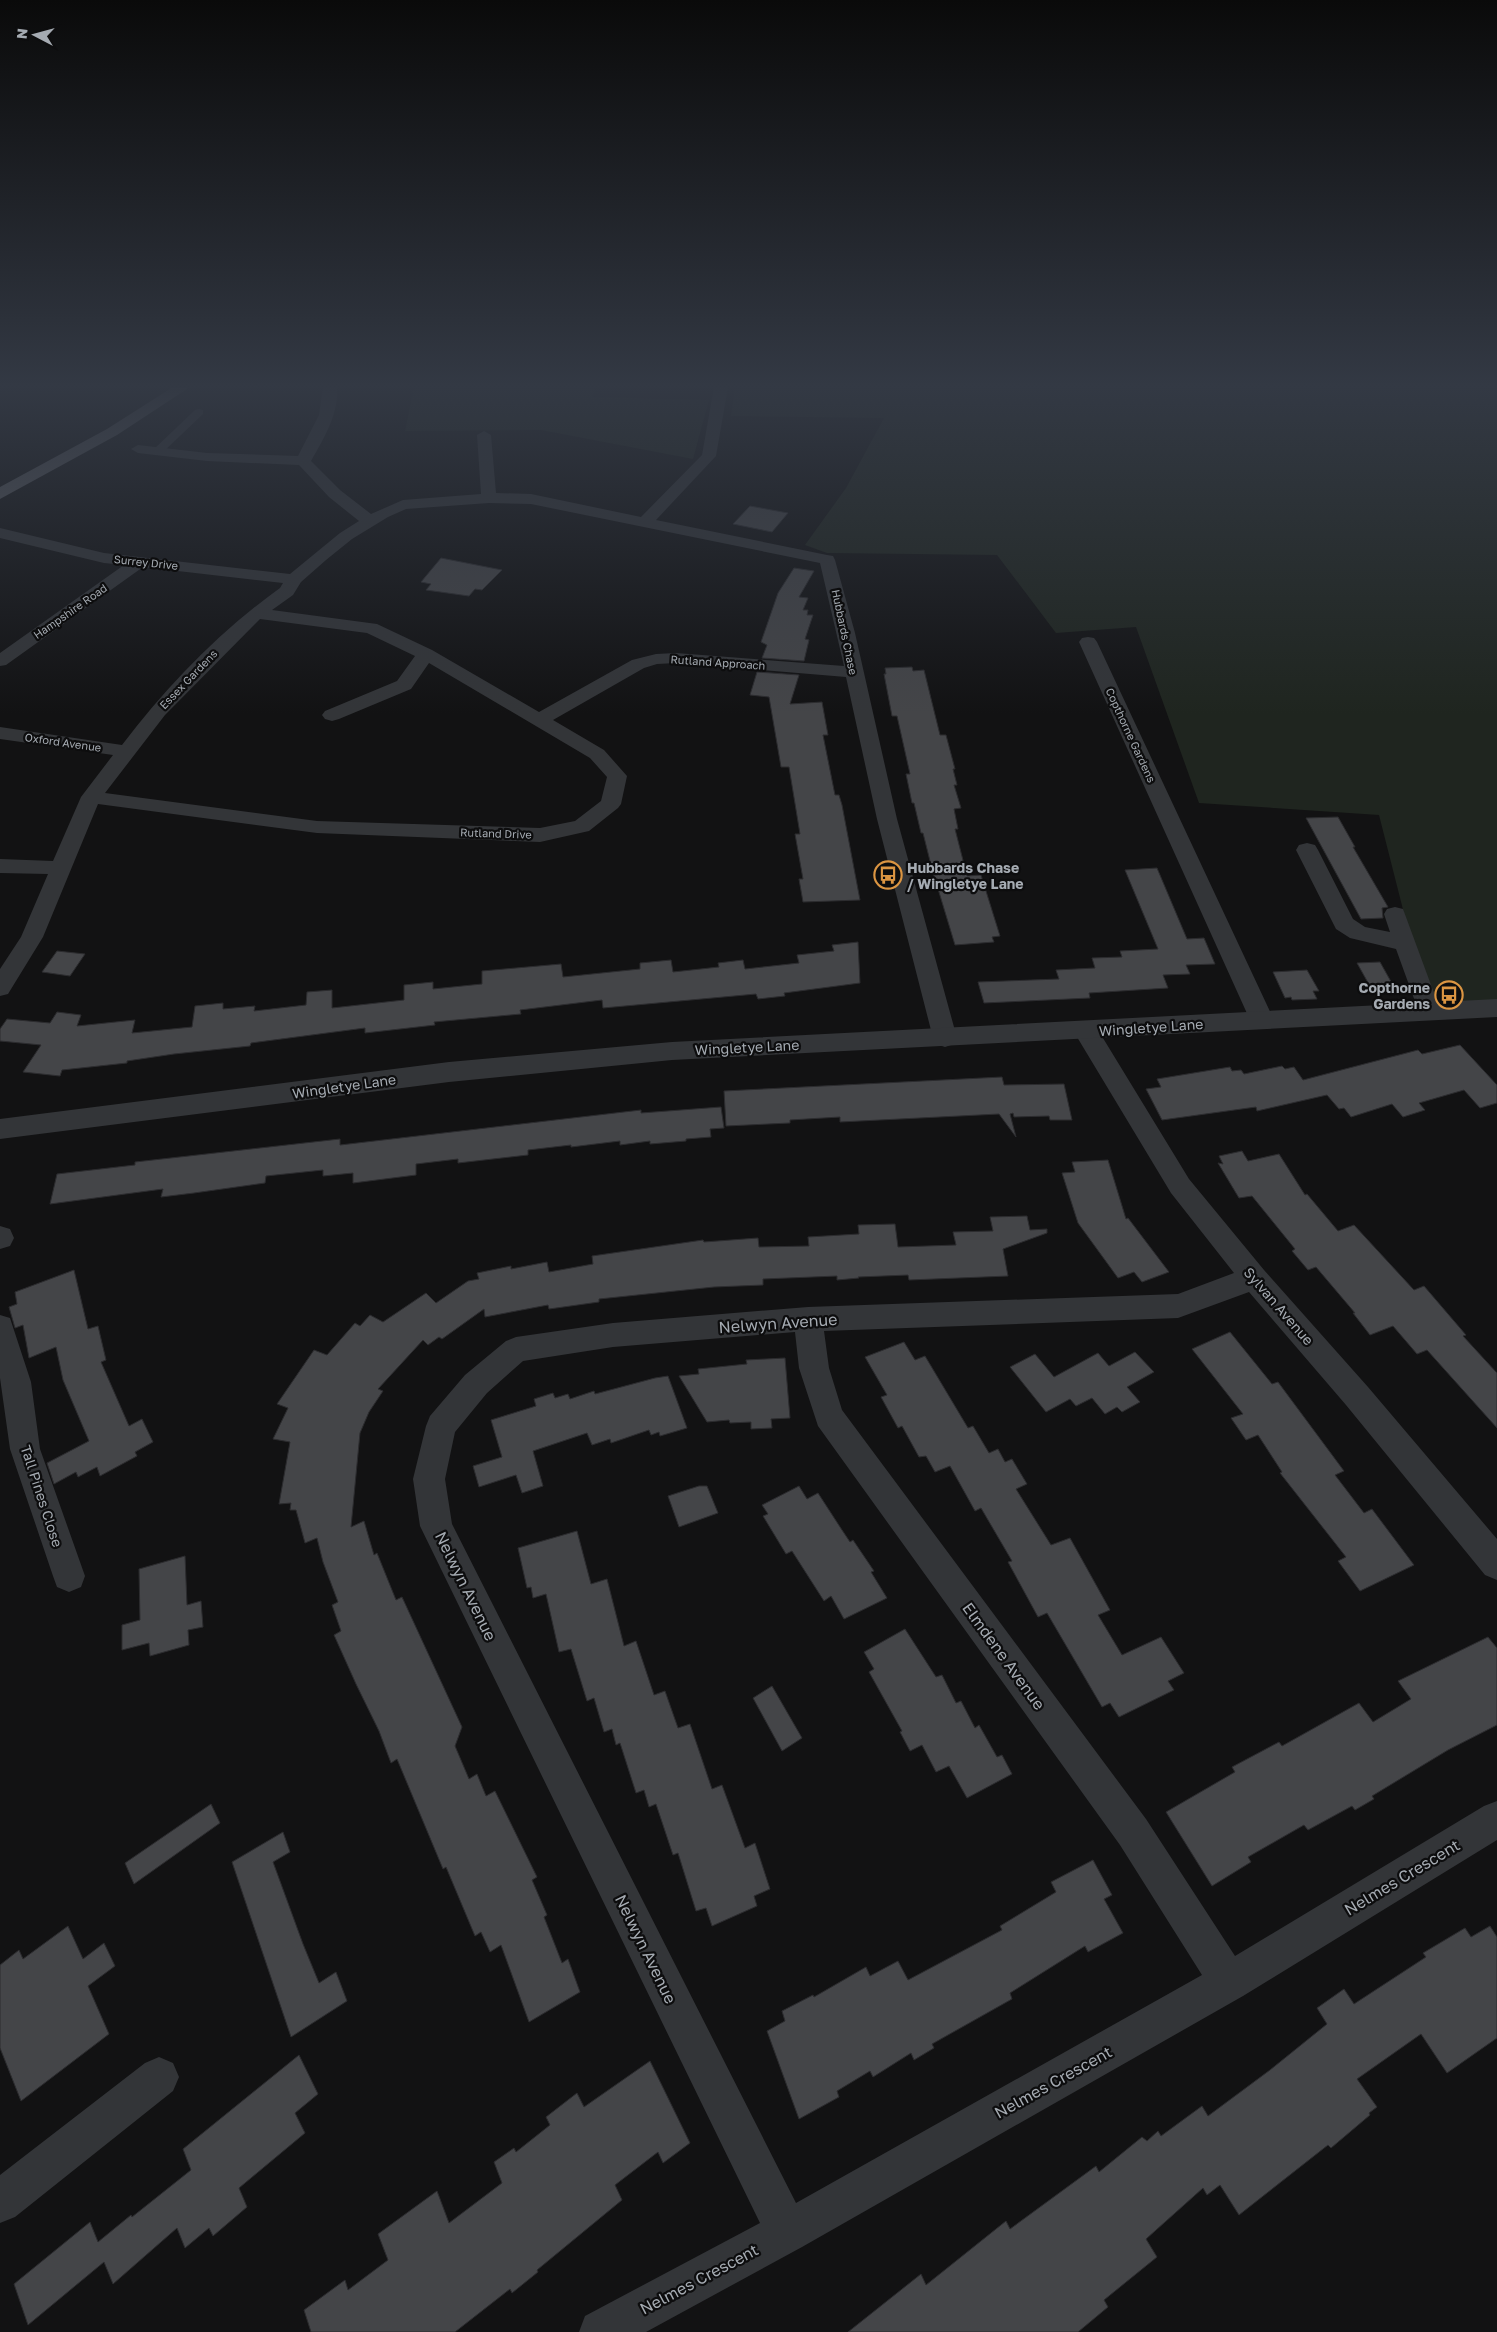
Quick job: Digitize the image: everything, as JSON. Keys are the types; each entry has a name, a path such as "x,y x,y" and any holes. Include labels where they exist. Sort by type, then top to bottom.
{"street":[{"path":"336,496 370,521"},
{"path":"645,522 670,496"},
{"name":"Essex Gardens","path":"0,988 32,937 91,797 158,711 256,612 287,591 294,579 346,536 370,521 403,505 489,498"},
{"name":"Hubbards Chase","path":"489,498 544,501 827,560 835,586 887,819 945,1038"},
{"name":"Surrey Drive","path":"0,533 104,558 294,579"},
{"name":"Hampshire Road","path":"0,661 141,561"},
{"name":"Rutland Drive","path":"91,797 317,827 540,835 582,826 611,804 617,776 597,754 426,654 371,628 256,612"},
{"name":"Copthorne Gardens","path":"1088,642 1262,1020"},
{"path":"332,715 404,685 426,654"},
{"name":"Rutland Approach","path":"538,721 638,664 656,659 676,658 854,672"},
{"name":"Oxford Avenue","path":"0,733 125,751"},
{"path":"1308,850 1344,924 1358,933 1404,943"},
{"path":"0,866 62,868"},
{"path":"1395,914 1429,1012"},
{"name":"Wingletye Lane","path":"0,1130 459,1071 672,1051 1086,1031 1497,1008"},
{"name":"Sylvan Avenue","path":"1086,1031 1180,1186 1254,1278 1357,1396 1497,1564"},
{"name":"Nelwyn Avenue","path":"787,2232 436,1526 429,1479 441,1426 476,1384 516,1350 613,1335 808,1319 1178,1306 1254,1278"},
{"name":"Elmdene Avenue","path":"808,1319 814,1368 829,1416 1133,1832 1229,1982"},
{"name":"Tall Pines Close","path":"0,1328 16,1382 25,1449 70,1576"},
{"name":"Nelmes Crescent","path":"601,2332 787,2232 1229,1982 1497,1819"},
{"path":"0,2202 159,2077"}],"shaded area":[{"path":"840,496 1497,496 1497,1007 1429,1012 1379,815 1199,803 1136,627 1056,633 997,555 827,553 805,545"}],"building":[{"path":"750,506 788,513 772,532 733,524"},
{"path":"441,558 502,570 482,590 475,589 469,596 426,590 431,584 421,582"},
{"path":"794,568 814,571 799,597 808,598 803,610 808,610 807,615 813,615 805,639 809,640 804,661 762,658 767,645 761,642 778,593"},
{"path":"912,667 913,671 924,670 940,735 946,735 955,769 953,769 957,785 954,785 961,808 954,809 958,829 955,829 967,876 981,875 1000,936 992,937 994,942 955,945 923,833 921,833 914,803 912,803 906,774 910,774 897,716 892,716 884,674 886,674 885,668"},
{"path":"757,672 799,675 790,704 822,702 828,735 823,735 835,795 839,795 842,805 860,900 803,902 799,879 803,879 795,834 800,834 789,767 781,767 769,697 750,695"},
{"path":"1338,817 1388,907 1382,908 1383,918 1361,919 1306,818"},
{"path":"1157,868 1187,939 1204,938 1215,964 1186,965 1190,974 1163,975 1168,988 1089,993 1090,998 984,1003 978,982 1059,979 1056,970 1095,968 1092,958 1122,957 1120,951 1158,949 1125,870"},
{"path":"858,942 860,983 784,993 785,996 758,999 756,994 603,1008 602,1000 520,1010 521,1014 434,1022 435,1025 365,1033 365,1028 251,1043 250,1046 174,1054 127,1061 127,1063 62,1070 60,1076 23,1072 41,1045 0,1041 0,1029 7,1019 50,1023 57,1012 81,1015 77,1026 135,1020 132,1033 192,1027 195,1006 223,1003 223,1009 255,1006 254,1011 306,1005 307,992 332,990 332,1008 404,1000 404,985 433,982 433,989 482,984 482,971 561,964 563,977 640,969 640,963 671,960 673,972 719,967 718,963 743,960 745,969 799,963 797,955 834,951 832,945"},
{"path":"57,951 85,954 70,976 42,972"},
{"path":"1380,962 1394,987 1371,988 1357,963"},
{"path":"1307,970 1319,991 1313,991 1317,999 1292,1000 1291,997 1285,998 1273,972"},
{"path":"1460,1045 1497,1085 1497,1103 1480,1108 1464,1090 1419,1103 1425,1110 1403,1117 1392,1104 1351,1117 1344,1108 1339,1109 1327,1095 1257,1111 1256,1107 1162,1120 1146,1089 1161,1087 1157,1079 1230,1067 1232,1071 1241,1070 1244,1074 1282,1066 1285,1069 1294,1067 1303,1080 1418,1050 1422,1054"},
{"path":"1002,1077 1004,1085 1064,1084 1072,1120 1050,1120 1049,1116 1014,1117 1013,1113 1010,1114 1016,1137 999,1114 840,1122 840,1117 790,1120 790,1123 726,1126 724,1091"},
{"path":"721,1107 724,1128 710,1129 711,1137 686,1139 686,1141 650,1144 650,1141 620,1145 620,1141 571,1147 571,1145 528,1150 528,1155 458,1163 458,1159 416,1164 416,1175 353,1183 353,1173 323,1176 323,1170 266,1176 265,1183 194,1193 161,1197 163,1189 50,1204 57,1174 135,1165 135,1162 340,1139 340,1145 641,1110 641,1113"},
{"path":"1242,1151 1248,1161 1279,1154 1305,1195 1307,1194 1338,1231 1354,1225 1414,1290 1424,1286 1466,1335 1463,1336 1497,1373 1497,1428 1427,1350 1417,1354 1393,1326 1370,1335 1353,1313 1355,1313 1316,1267 1308,1270 1292,1251 1295,1249 1252,1196 1239,1198 1218,1163 1223,1164 1219,1156"},
{"path":"1108,1160 1126,1219 1128,1218 1169,1272 1142,1282 1134,1272 1118,1278 1078,1223 1062,1173 1075,1172 1072,1162"},
{"path":"1027,1216 1030,1230 1047,1229 1047,1233 1003,1249 1008,1276 909,1280 908,1275 858,1277 837,1280 837,1276 763,1279 763,1285 714,1287 599,1299 599,1302 549,1309 548,1305 485,1317 484,1309 442,1339 439,1337 428,1345 423,1340 378,1389 383,1391 369,1412 360,1433 351,1527 364,1521 374,1555 377,1553 396,1600 402,1597 462,1727 455,1746 469,1779 477,1774 486,1796 495,1791 537,1877 532,1880 547,1915 544,1917 562,1963 568,1959 580,1992 529,2022 501,1945 490,1952 481,1932 475,1936 446,1867 443,1869 397,1759 391,1763 379,1731 334,1635 341,1631 332,1605 338,1602 323,1562 317,1538 305,1543 296,1510 290,1510 291,1503 279,1504 290,1442 273,1439 288,1408 277,1404 314,1350 327,1355 355,1323 360,1326 370,1315 383,1322 426,1293 436,1303 468,1281 479,1279 477,1273 511,1266 511,1269 547,1262 549,1272 593,1264 592,1256 703,1240 704,1242 758,1238 759,1247 809,1246 808,1237 859,1234 858,1225 895,1224 898,1247 956,1245 953,1232 993,1231 990,1217"},
{"path":"74,1270 88,1329 98,1326 106,1360 101,1362 129,1426 142,1419 153,1442 135,1452 137,1456 100,1476 97,1467 78,1477 76,1472 54,1484 47,1463 89,1441 63,1380 56,1347 29,1358 23,1325 15,1328 9,1307 17,1304 15,1292"},
{"path":"1230,1332 1272,1384 1278,1382 1344,1471 1335,1475 1364,1513 1372,1509 1414,1565 1360,1591 1338,1561 1346,1557 1280,1473 1282,1472 1258,1435 1246,1440 1231,1418 1243,1414 1192,1349"},
{"path":"904,1342 915,1360 925,1356 968,1428 973,1426 989,1453 998,1449 1005,1462 1012,1459 1027,1484 1016,1489 1051,1545 1070,1538 1110,1610 1098,1615 1122,1655 1161,1637 1184,1673 1168,1681 1174,1690 1119,1717 1110,1703 1102,1707 1047,1613 1038,1617 1008,1562 1012,1561 981,1508 975,1511 950,1466 935,1472 926,1456 919,1457 902,1426 898,1428 881,1397 887,1395 865,1357"},
{"path":"1135,1352 1154,1372 1127,1387 1140,1402 1122,1412 1117,1407 1105,1414 1092,1398 1076,1406 1070,1399 1046,1412 1010,1367 1035,1354 1054,1377 1098,1353 1109,1366"},
{"path":"785,1358 790,1418 771,1419 772,1428 751,1429 751,1422 730,1423 729,1420 707,1422 679,1376 699,1374 698,1369 747,1364 746,1360"},
{"path":"668,1376 687,1428 660,1436 659,1432 651,1435 649,1430 611,1443 610,1439 592,1445 587,1433 533,1451 543,1486 522,1493 516,1475 479,1487 473,1466 502,1457 491,1420 536,1406 534,1399 553,1393 555,1398 568,1394 570,1399 594,1391 595,1394"},
{"path":"699,1486 707,1486 718,1513 679,1527 668,1496"},
{"path":"799,1486 807,1499 818,1493 850,1542 853,1540 874,1571 871,1572 887,1598 844,1619 831,1596 824,1601 792,1551 786,1554 763,1516 768,1514 762,1505"},
{"path":"577,1531 591,1584 607,1579 624,1646 636,1641 654,1695 665,1691 678,1728 690,1724 712,1789 722,1785 745,1848 755,1843 770,1889 754,1896 757,1906 712,1926 706,1908 696,1911 678,1853 673,1855 656,1804 649,1807 644,1790 636,1793 620,1743 616,1745 612,1729 604,1732 594,1698 587,1701 571,1649 559,1652 546,1594 533,1598 531,1587 527,1588 518,1548"},
{"path":"185,1556 187,1605 201,1601 203,1627 188,1630 189,1645 150,1656 149,1643 122,1650 122,1625 140,1620 139,1569"},
{"path":"905,1629 936,1677 942,1675 956,1703 961,1701 975,1728 979,1725 997,1757 1002,1755 1012,1774 967,1798 949,1766 936,1772 922,1745 910,1751 900,1732 902,1731 869,1672 874,1669 864,1652"},
{"path":"1488,1637 1497,1648 1497,1725 1448,1750 1372,1796 1374,1799 1355,1810 1352,1806 1308,1830 1304,1825 1248,1857 1251,1862 1212,1886 1166,1812 1235,1772 1232,1767 1279,1742 1282,1746 1359,1703 1373,1722 1411,1699 1398,1681"},
{"path":"772,1686 802,1738 782,1751 753,1698"},
{"path":"211,1804 220,1823 134,1884 125,1863"},
{"path":"283,1832 290,1852 273,1862 303,1944 319,1983 336,1972 347,2001 291,2037 232,1862"},
{"path":"1093,1860 1112,1895 1104,1899 1123,1933 1088,1952 1085,1946 1010,1993 1012,1999 932,2044 934,2048 914,2060 911,2053 873,2077 870,2071 837,2091 839,2097 799,2119 767,2031 785,2021 782,2011 813,1995 814,1997 866,1967 870,1976 898,1961 908,1980 1002,1930 1000,1926 1056,1892 1051,1882"},
{"path":"68,1926 83,1959 104,1943 115,1966 88,1986 109,2034 21,2101 0,2048 0,1965 19,1950 23,1959"},
{"path":"1490,1926 1497,1937 1497,2038 1447,2073 1421,2034 1357,2079 1377,2107 1369,2113 1370,2115 1331,2148 1328,2145 1239,2215 1220,2185 1207,2195 1203,2188 1146,2239 1157,2257 1104,2300 1108,2307 1078,2332 848,2332 921,2274 926,2285 1006,2221 1010,2229 1096,2166 1099,2172 1142,2137 1147,2141 1158,2131 1161,2136 1202,2106 1208,2116 1270,2070 1327,2024 1317,2008 1344,1989 1354,2004 1426,1957 1423,1953 1465,1928 1471,1937"},
{"path":"299,2055 318,2094 295,2113 305,2133 239,2188 247,2207 213,2236 209,2228 185,2248 177,2228 113,2284 104,2262 28,2325 14,2284 90,2222 98,2242 191,2170 183,2149"},
{"path":"650,2061 690,2143 663,2163 658,2152 615,2185 622,2200 512,2293 510,2289 455,2332 311,2332 304,2310 345,2280 348,2290 388,2260 378,2234 437,2191 449,2223 502,2183 494,2162 514,2148 516,2152 550,2125 546,2117 577,2093 584,2107"}],"place":[{"name":"Hubbards Chase / Wingletye Lane","path":"888,875"},
{"name":"Copthorne Gardens","path":"1449,995"}]}
